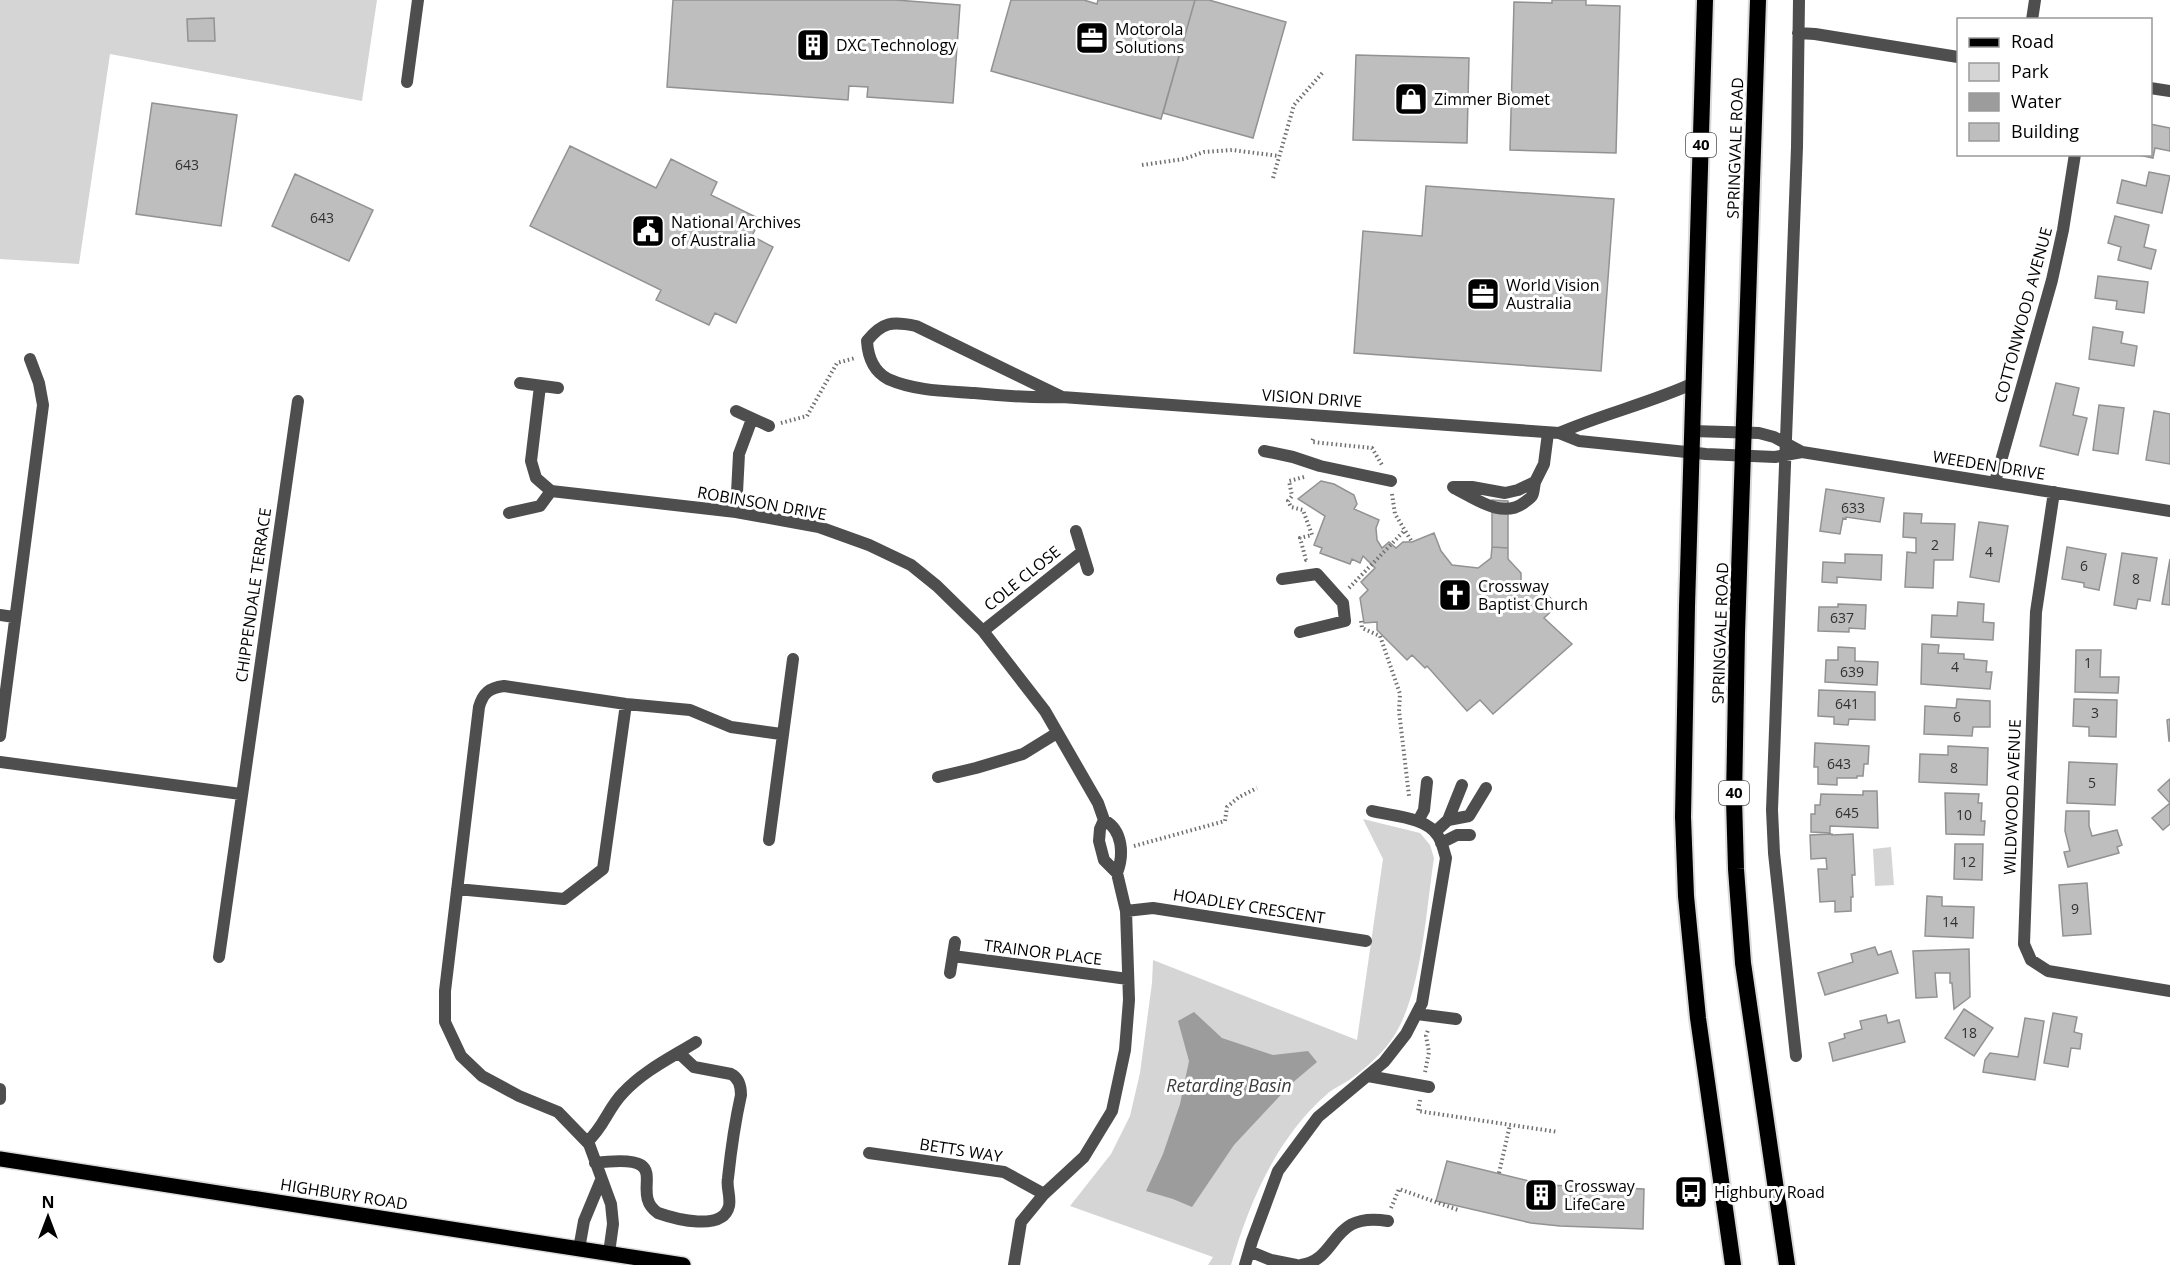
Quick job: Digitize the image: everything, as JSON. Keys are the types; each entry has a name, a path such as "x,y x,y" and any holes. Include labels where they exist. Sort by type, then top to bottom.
{"highway":[{"name":"SPRINGVALE ROAD","path":"1758,0 1734,799 1737,877 1749,1009 1787,1265"},
{"name":"SPRINGVALE ROAD","path":"1704,3 1683,773 1685,875 1698,1018 1733,1265"}],"main road":[{"name":"HIGHBURY ROAD","path":"0,1159 609,1253 625,1260 683,1265"}],"street":[{"path":"407,82 418,0"},
{"path":"1796,1056 1777,884 1772,810 1797,147 1799,0"},
{"path":"2032,18 2035,0"},
{"path":"1798,33 1957,57"},
{"path":"2152,88 2170,92"},
{"name":"COTTONWOOD AVENUE","path":"1995,482 2052,280 2063,230 2075,156"},
{"name":"VISION DRIVE","path":"1062,397 916,326 897,322 878,328 867,341 871,364 887,378 930,390 1036,398 1062,397 1554,433 1580,441 1691,453"},
{"path":"0,736 43,405 39,383 30,359"},
{"path":"520,383 558,388"},
{"name":"VISION DRIVE","path":"1554,433 1649,402 1694,383"},
{"path":"509,513 540,506 551,491 536,478 531,461 540,386"},
{"name":"CHIPPENDALE TERRACE","path":"219,957 298,401"},
{"path":"736,411 769,426"},
{"path":"736,512 739,454 752,419"},
{"name":"WEEDEN DRIVE","path":"1692,430 1759,433 1774,437 1786,450"},
{"path":"1453,488 1472,487 1505,492 1518,490 1535,482 1544,464 1554,433"},
{"name":"WEEDEN DRIVE","path":"1691,453 1775,457 1786,450 2170,511"},
{"path":"1263,451 1391,482"},
{"name":"ROBINSON DRIVE","path":"551,491 736,512 819,527 869,545 911,566 937,586 983,631 1045,711 1098,803 1104,820 1100,829 1099,841 1104,860 1117,873 1126,910 1129,1000 1125,1050 1112,1111 1084,1156 1044,1194 1021,1222 1014,1265"},
{"name":"WILDWOOD AVENUE","path":"2054,492 2036,612 2024,944 2031,960 2048,971 2170,991"},
{"name":"COLE CLOSE","path":"1076,531 1088,570"},
{"name":"COLE CLOSE","path":"983,631 1082,552"},
{"path":"1282,579 1317,574 1342,603 1345,621 1300,633"},
{"path":"0,615 14,617"},
{"path":"769,840 793,659"},
{"path":"609,1253 613,1224 611,1204 587,1142 558,1112 519,1096 482,1076 461,1056 445,1022 445,991 482,695 492,688 504,686 690,711 730,727 782,734"},
{"path":"457,889 564,899 603,869 626,704"},
{"path":"938,777 1023,754 1057,734"},
{"path":"0,762 241,794"},
{"path":"1420,817 1427,782"},
{"path":"1438,837 1448,820 1462,785"},
{"path":"1448,820 1469,816 1486,789"},
{"path":"1245,1265 1278,1171 1318,1117 1384,1062 1406,1034 1422,1003 1446,858 1438,837 1420,817 1372,810"},
{"name":"ROBINSON DRIVE","path":"1104,820 1111,823 1117,832 1122,861 1117,873"},
{"path":"1438,837 1470,835"},
{"name":"HOADLEY CRESCENT","path":"1126,910 1153,908 1366,941"},
{"path":"950,973 955,942"},
{"name":"TRAINOR PLACE","path":"953,956 1128,979"},
{"path":"1417,1014 1456,1019"},
{"path":"587,1142 600,1129 622,1093 657,1066 696,1042"},
{"path":"595,1163 625,1160 640,1164 647,1173 647,1199 653,1210 658,1213 704,1222 718,1220 726,1213 730,1200 727,1179 741,1095 740,1084 731,1074 694,1067 679,1053"},
{"path":"1368,1076 1425,1086"},
{"path":"0,1089 0,1099"},
{"name":"BETTS WAY","path":"869,1153 1004,1172 1044,1194"},
{"path":"579,1249 584,1221 601,1180"},
{"path":"1301,1265 1316,1259 1344,1229 1354,1222 1365,1219 1388,1221"},
{"path":"1249,1251 1271,1260 1296,1265"}],"path":[{"path":"1273,178 1294,105 1324,71"},
{"path":"1142,165 1184,159 1204,152 1232,150 1279,156"},
{"path":"769,426 807,416 837,363 868,355"},
{"path":"1309,476 1289,481 1292,496 1288,501 1292,507 1303,510 1312,535 1300,538 1306,560 1313,561"},
{"path":"1341,582 1348,589 1405,530"},
{"path":"1360,618 1362,628 1380,636 1400,694 1399,711 1411,809 1420,817"},
{"path":"1130,847 1225,821 1227,807 1239,797 1257,788"},
{"path":"1433,1016 1426,1036 1429,1052 1425,1086 1418,1111 1558,1132"},
{"path":"1499,1173 1510,1125"},
{"path":"1388,1221 1390,1209 1399,1189 1458,1210"}],"green space":[{"path":"0,0 377,0 362,101 110,54 79,264 0,259"},
{"path":"1363,819 1420,833 1430,845 1434,858 1422,950 1411,997 1394,1036 1385,1048 1358,1073 1326,1095 1293,1131 1266,1173 1246,1218 1231,1265 1208,1265 1213,1257 1070,1206 1111,1154 1130,1116 1140,1073 1153,960 1357,1040 1383,859"},
{"path":"1891,847 1894,885 1875,886 1873,849"}],"water":[{"name":"Retarding Basin","path":"1194,1012 1222,1038 1273,1055 1308,1051 1317,1062 1291,1084 1234,1145 1192,1207 1146,1191 1163,1154 1180,1104 1189,1061 1178,1021"}],"building":[{"name":"DXC Technology","path":"673,0 896,0 960,5 953,103 867,97 868,87 849,86 848,100 667,87"},
{"name":"Motorola Solutions","path":"1011,0 1084,0 1097,4 1098,0 1195,0 1161,119 991,71"},
{"path":"1195,0 1209,0 1286,22 1253,138 1163,113"},
{"path":"1552,0 1586,0 1586,5 1620,6 1616,153 1510,150 1514,2 1552,3"},
{"path":"214,18 215,41 188,41 187,19"},
{"name":"Zimmer Biomet","path":"1356,55 1469,58 1467,143 1353,140"},
{"path":"152,103 237,115 221,226 136,214"},
{"path":"2152,124 2170,128 2170,151 2155,148 2153,158 2144,156 2152,156"},
{"name":"National Archives of Australia","path":"570,146 656,188 671,159 717,182 711,195 760,219 752,236 773,247 736,323 715,313 709,325 656,300 661,290 530,226"},
{"path":"2149,172 2170,176 2162,213 2117,203 2122,180 2146,186"},
{"path":"295,174 373,210 349,261 272,226"},
{"name":"World Vision Australia","path":"1426,186 1614,199 1601,371 1354,353 1363,231 1422,236"},
{"path":"2115,216 2149,225 2144,247 2156,250 2151,269 2118,260 2121,247 2108,243"},
{"path":"2098,276 2148,282 2144,313 2116,309 2117,301 2095,298"},
{"path":"2093,327 2123,332 2121,343 2137,346 2134,366 2089,359"},
{"path":"2056,383 2079,388 2073,415 2087,418 2078,455 2040,446"},
{"path":"2099,405 2124,408 2118,454 2093,450"},
{"path":"2154,411 2170,414 2170,464 2146,460"},
{"name":"Crossway Baptist Church","path":"1321,481 1334,484 1354,495 1357,504 1354,509 1379,520 1376,528 1377,540 1382,548 1389,542 1396,548 1403,542 1412,542 1434,533 1441,551 1452,565 1478,568 1491,558 1492,547 1508,548 1508,559 1521,573 1521,583 1524,586 1544,588 1544,592 1558,605 1544,618 1572,644 1493,714 1480,700 1467,711 1427,666 1425,668 1412,655 1407,660 1377,630 1377,622 1364,623 1360,598 1368,590 1361,582 1375,568 1363,556 1360,563 1352,559 1350,564 1320,553 1322,548 1314,545 1325,516 1298,499"},
{"path":"1826,489 1884,498 1880,522 1846,517 1846,519 1843,518 1840,534 1820,531"},
{"path":"1492,500 1508,501 1508,548 1492,547"},
{"path":"1904,513 1922,514 1921,523 1955,524 1953,560 1934,560 1933,588 1905,587 1907,552 1916,553 1916,538 1903,537"},
{"path":"1979,522 2008,526 1999,582 1970,577"},
{"path":"2067,547 2106,554 2099,590 2084,587 2084,583 2062,579"},
{"path":"2122,553 2157,558 2150,601 2138,599 2136,609 2114,605"},
{"path":"1845,554 1882,555 1881,580 1837,577 1837,583 1822,582 1823,562 1845,563"},
{"path":"2170,559 2170,605 2162,604"},
{"path":"1958,602 1984,604 1983,622 1994,623 1993,640 1931,637 1932,615 1957,616"},
{"path":"1838,604 1866,605 1865,629 1849,628 1849,632 1818,631 1819,607 1838,607"},
{"path":"1922,644 1939,645 1938,653 1964,654 1964,659 1987,661 1986,672 1992,672 1990,689 1921,684"},
{"path":"1838,647 1855,648 1855,661 1878,662 1877,685 1825,682 1826,660 1838,660"},
{"path":"2076,650 2101,650 2100,677 2119,677 2118,693 2075,692"},
{"path":"1819,690 1875,692 1875,720 1849,719 1848,725 1834,724 1834,717 1818,716"},
{"path":"1957,699 1990,701 1990,727 1973,727 1972,736 1924,734 1925,706 1956,708"},
{"path":"2074,699 2117,700 2116,737 2089,736 2089,727 2073,726"},
{"path":"2170,719 2170,741 2169,741 2167,720"},
{"path":"1815,743 1869,746 1868,764 1864,764 1863,776 1837,778 1837,785 1818,784 1818,767 1814,767"},
{"path":"1948,746 1988,748 1987,785 1919,782 1920,754 1948,755"},
{"path":"2069,762 2117,764 2115,805 2067,803"},
{"path":"2170,779 2170,803 2158,790"},
{"path":"1863,791 1877,791 1878,828 1830,826 1830,833 1811,832 1811,814 1815,814 1815,805 1820,805 1821,794 1863,795"},
{"path":"1945,793 1979,794 1978,803 1982,803 1981,821 1985,821 1984,835 1946,834"},
{"path":"2170,803 2170,824 2163,830 2152,818"},
{"path":"2066,811 2089,811 2092,836 2117,830 2122,845 2117,847 2119,853 2068,867 2064,852 2070,851 2065,831"},
{"path":"1853,834 1855,875 1852,875 1851,911 1835,912 1835,901 1820,902 1818,869 1827,869 1826,858 1811,859 1810,835"},
{"path":"1955,844 1983,844 1982,880 1954,879"},
{"path":"2087,883 2091,934 2063,936 2059,885"},
{"path":"1927,896 1942,897 1942,906 1974,907 1973,938 1925,936"},
{"path":"1875,947 1878,955 1891,951 1898,973 1825,995 1818,973 1853,962 1851,954"},
{"path":"1969,949 1970,997 1954,1009 1950,973 1935,973 1937,997 1916,998 1913,951"},
{"path":"1964,1009 1993,1028 1974,1056 1945,1038"},
{"path":"2053,1013 2077,1017 2074,1032 2082,1034 2080,1049 2071,1048 2068,1067 2044,1063"},
{"path":"1886,1015 1888,1023 1899,1020 1905,1042 1833,1061 1829,1043 1845,1038 1844,1034 1862,1029 1860,1021"},
{"path":"2025,1018 2044,1021 2035,1080 1983,1072 1985,1060 1990,1053 2018,1057"},
{"name":"Crossway LifeCare","path":"1447,1161 1546,1185 1644,1189 1643,1229 1531,1223 1436,1201"}],"place":[{"name":"Motorola Solutions","path":"1092,38"},
{"name":"DXC Technology","path":"813,45"},
{"name":"Zimmer Biomet","path":"1411,99"},
{"name":"National Archives of Australia","path":"648,231"},
{"name":"World Vision Australia","path":"1483,294"},
{"name":"Crossway Baptist Church","path":"1455,595"},
{"name":"Highbury Road","path":"1691,1192"},
{"name":"Crossway LifeCare","path":"1541,1195"}]}
